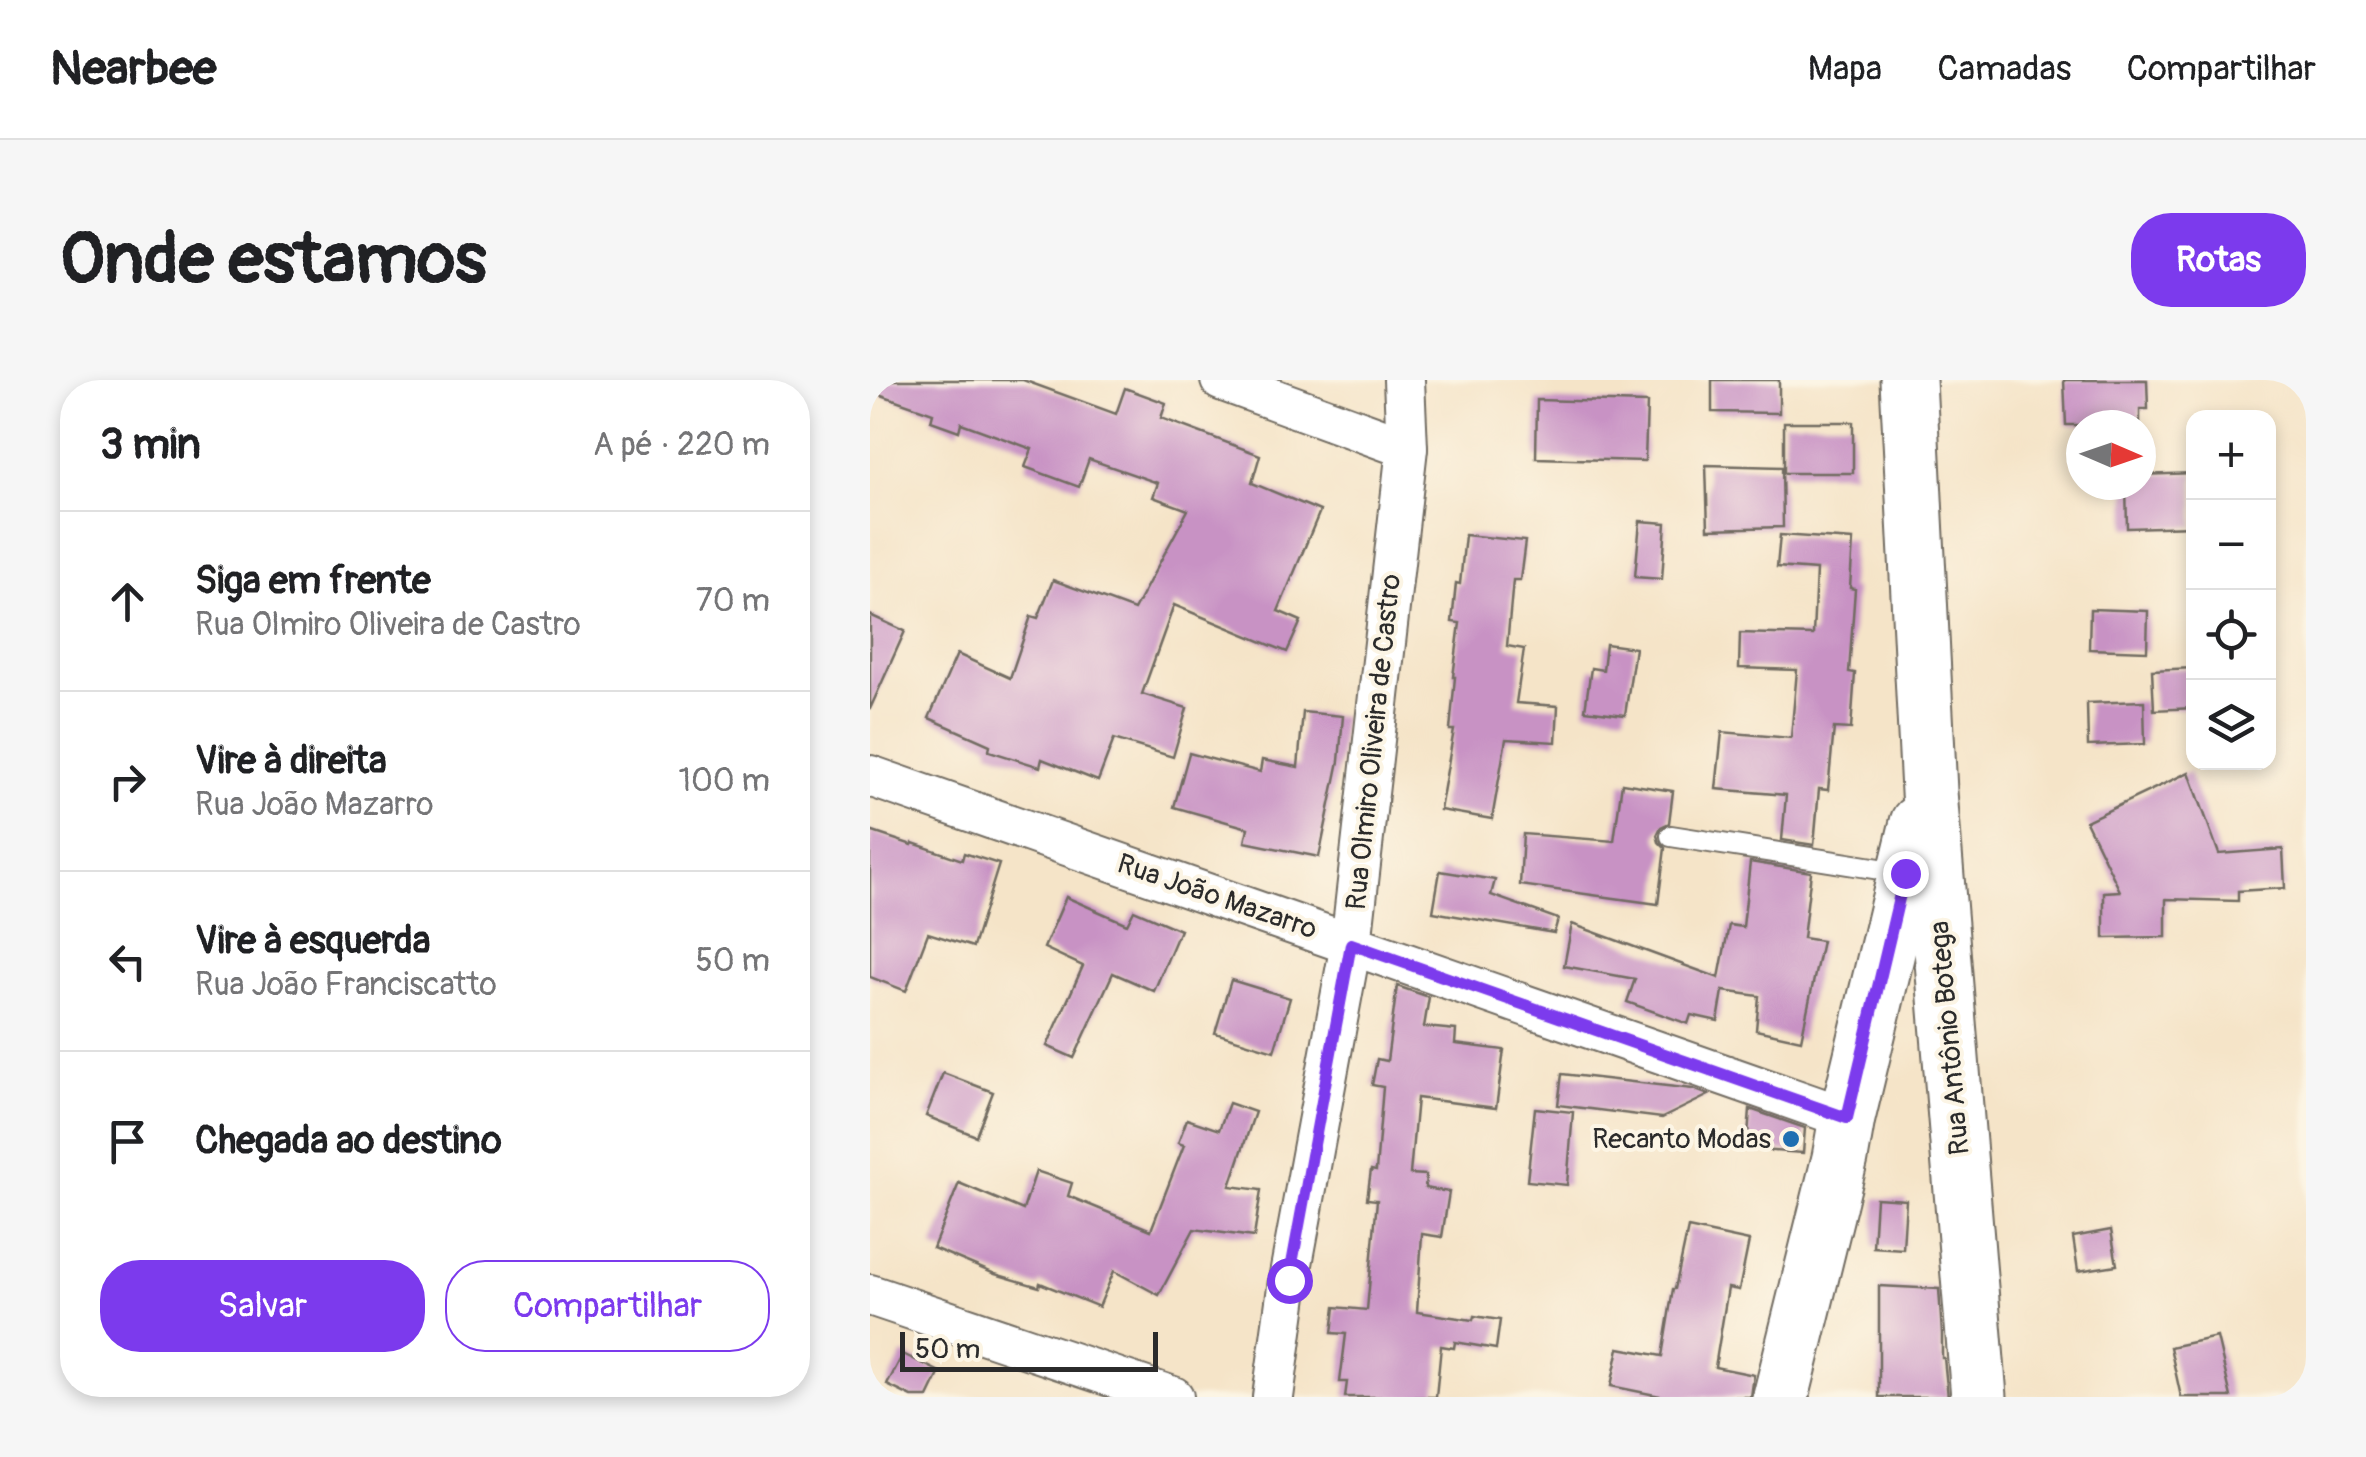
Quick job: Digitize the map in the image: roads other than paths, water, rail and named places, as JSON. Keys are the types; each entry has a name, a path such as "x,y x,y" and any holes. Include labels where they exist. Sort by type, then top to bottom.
{"street":[{"path":"1220,380 1407,448"},
{"name":"Rua Olmiro Oliveira de Castro","path":"1273,1397 1289,1280 1351,944 1407,448 1404,380"},
{"name":"Rua Antônio Botega","path":"1908,380 1930,792 1980,1397"},
{"name":"Rua João Mazarro","path":"870,776 1847,1118"},
{"path":"1781,1397 1905,873 1930,792"},
{"path":"870,1294 1173,1397"}],"lane":[{"path":"1671,836 1905,873"}],"place":[{"name":"Recanto Modas","path":"1791,1139"}]}
